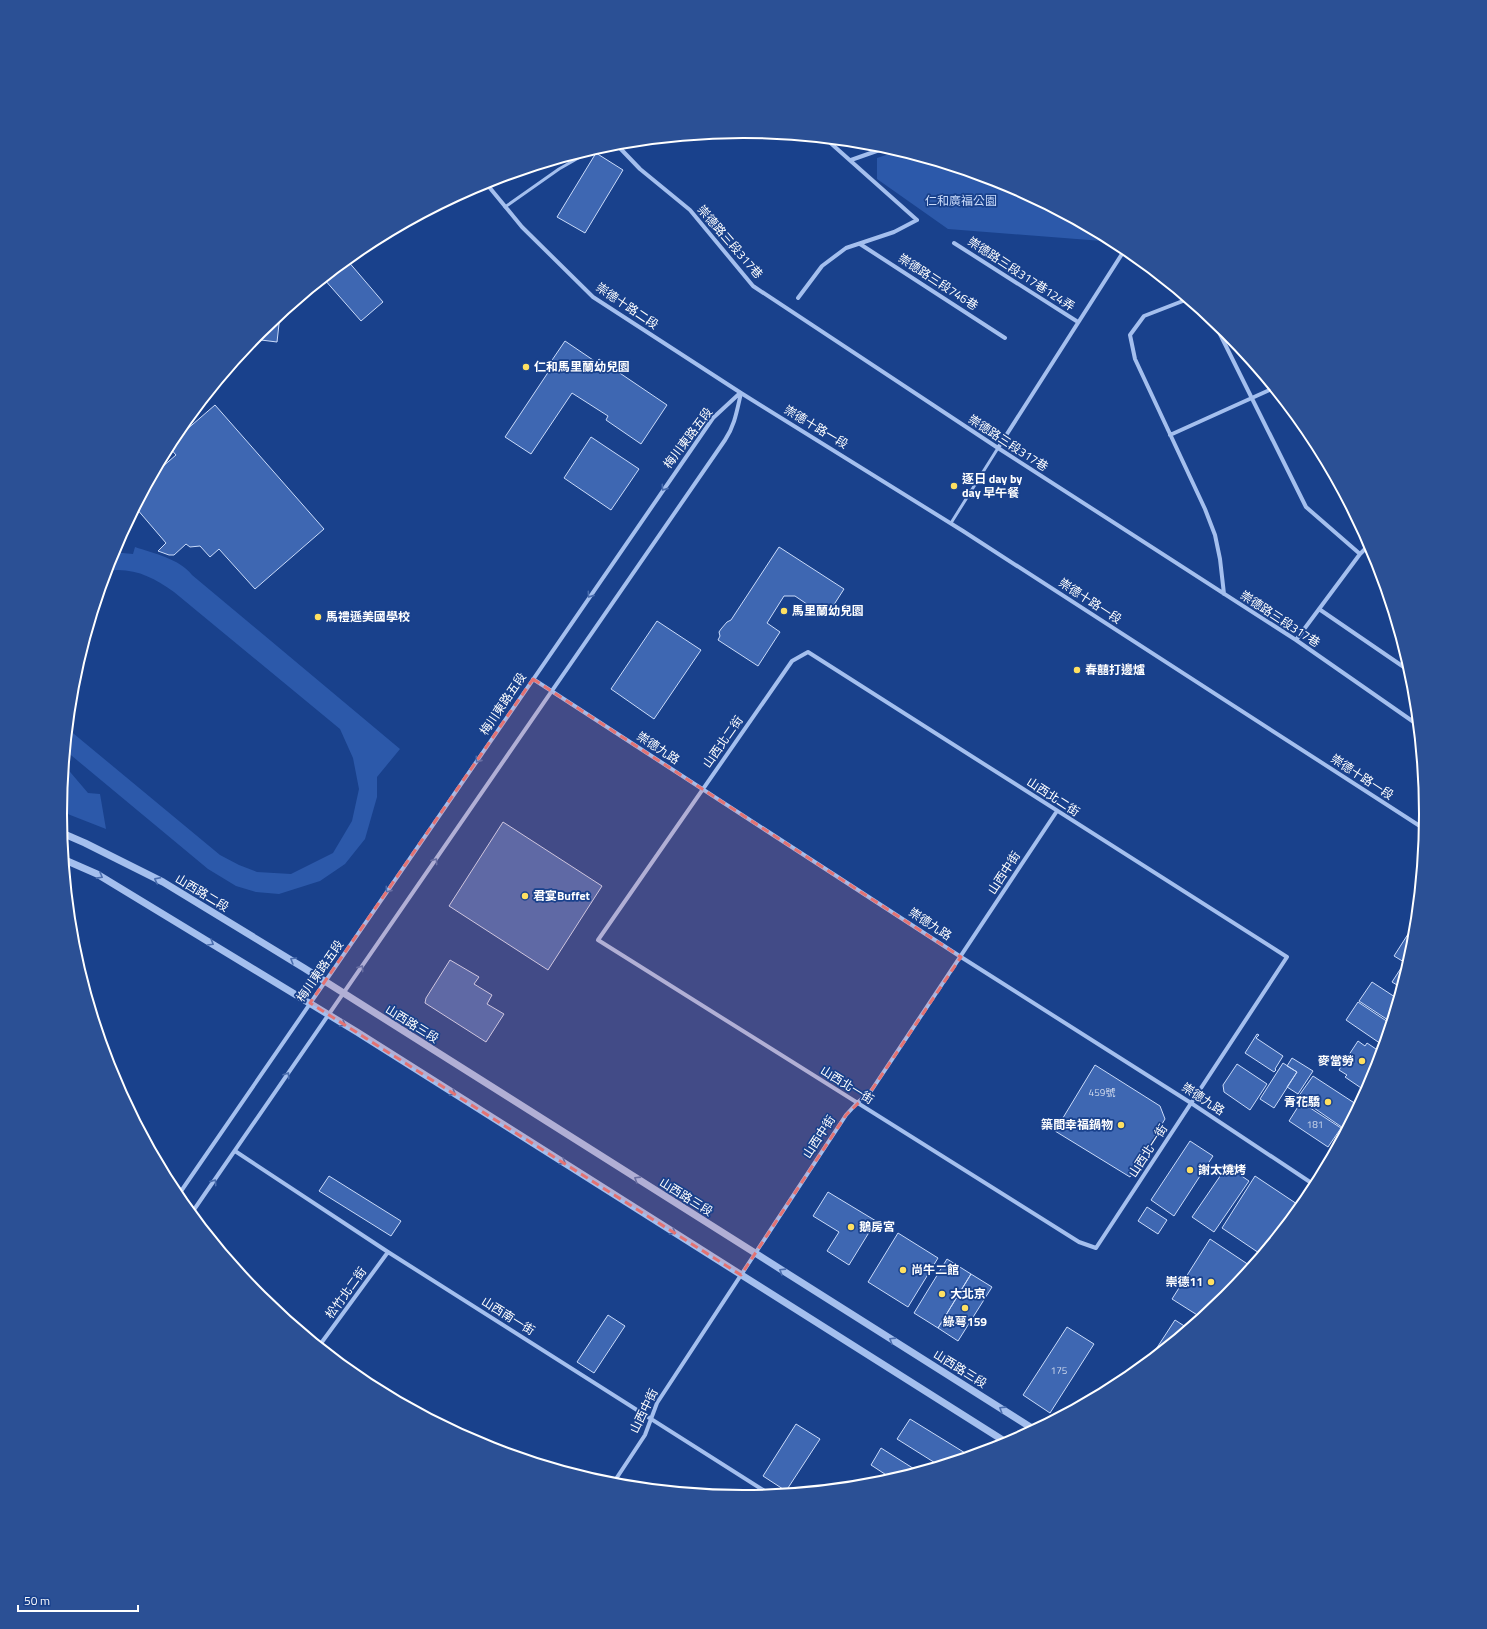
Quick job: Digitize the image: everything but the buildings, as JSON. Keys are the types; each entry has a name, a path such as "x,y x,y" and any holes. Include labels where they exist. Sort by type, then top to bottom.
{"street":[{"path":"798,298 822,266 846,248 894,232 917,220 832,144"},
{"name":"崇德路三段317巷","path":"621,149 640,169 690,210 753,286 998,448 1296,640 1413,722"},
{"path":"851,160 877,152"},
{"name":"崇德十路二段","path":"489,188 522,227 593,297 741,393"},
{"name":"崇德路三段317巷124弄","path":"954,243 1078,322"},
{"name":"崇德路三段746巷","path":"860,244 1005,338"},
{"name":"崇德路三段317巷124弄","path":"998,448 1122,254"},
{"path":"1183,301 1144,316 1130,335 1135,359 1205,509 1215,535 1220,559 1224,594"},
{"path":"1220,334 1306,507 1360,554"},
{"path":"1170,435 1270,390"},
{"path":"195,1209 732,430 741,393"},
{"name":"崇德十路一段","path":"741,393 951,523 1420,826"},
{"name":"梅川東路五段","path":"181,1191 713,418 741,393"},
{"path":"1296,640 1366,548"},
{"path":"1319,609 1403,667"},
{"name":"山西北二街","path":"702,789 792,661 808,652 1287,957 1191,1103"},
{"name":"崇德九路","path":"533,679 961,957 1191,1103 1311,1182"},
{"name":"山西北一街","path":"702,789 598,940 1079,1242 1096,1248 1191,1103"},
{"name":"山西中街","path":"616,1479 645,1435 650,1418 657,1403 846,1115 871,1091 1057,811"},
{"name":"山西路二段","path":"67,836 163,882 326,981"},
{"path":"68,862 97,874 310,1003 1002,1440"},
{"name":"山西路三段","path":"326,981 1030,1427"},
{"name":"山西南一街","path":"235,1151 388,1252 764,1491"},
{"name":"松竹北二街","path":"321,1343 388,1252"}],"lane":[{"path":"505,207 559,169 576,159"},
{"path":"951,523 998,448"}],"highlighted area":[{"path":"533,679 961,957 871,1091 846,1115 741,1275 310,1003"}],"green space":[{"name":"仁和廣福公園","path":"889,154 919,161 1002,189 1043,208 1101,241 948,229 877,179 877,158"},
{"path":"135,547 166,557 187,569 192,575 400,749 377,777 377,797 365,839 345,864 320,881 279,894 256,892 236,886 208,869 70,754 72,733 220,855 257,872 291,874 333,853 352,821 359,789 353,758 340,729 174,592 142,574 125,570 113,570 120,553 133,554"},
{"path":"68,770 88,793 100,794 106,829 67,814"}],"place":[{"name":"仁和馬里蘭幼兒園","path":"526,367"},
{"name":"逐日 day by day 早午餐","path":"954,486"},
{"name":"馬里蘭幼兒園","path":"784,611"},
{"name":"馬禮遜美國學校","path":"318,617"},
{"name":"春囍打邊爐","path":"1077,670"},
{"name":"君宴Buffet","path":"525,896"},
{"name":"麥當勞","path":"1362,1061"},
{"name":"青花驕","path":"1328,1102"},
{"name":"築間幸福鍋物","path":"1121,1125"},
{"name":"謝太燒烤","path":"1190,1170"},
{"name":"鵝房宮","path":"851,1227"},
{"name":"尚牛二館","path":"903,1270"},
{"name":"崇德11","path":"1211,1282"},
{"name":"大北京","path":"942,1294"},
{"name":"綠萼159","path":"965,1308"}]}
